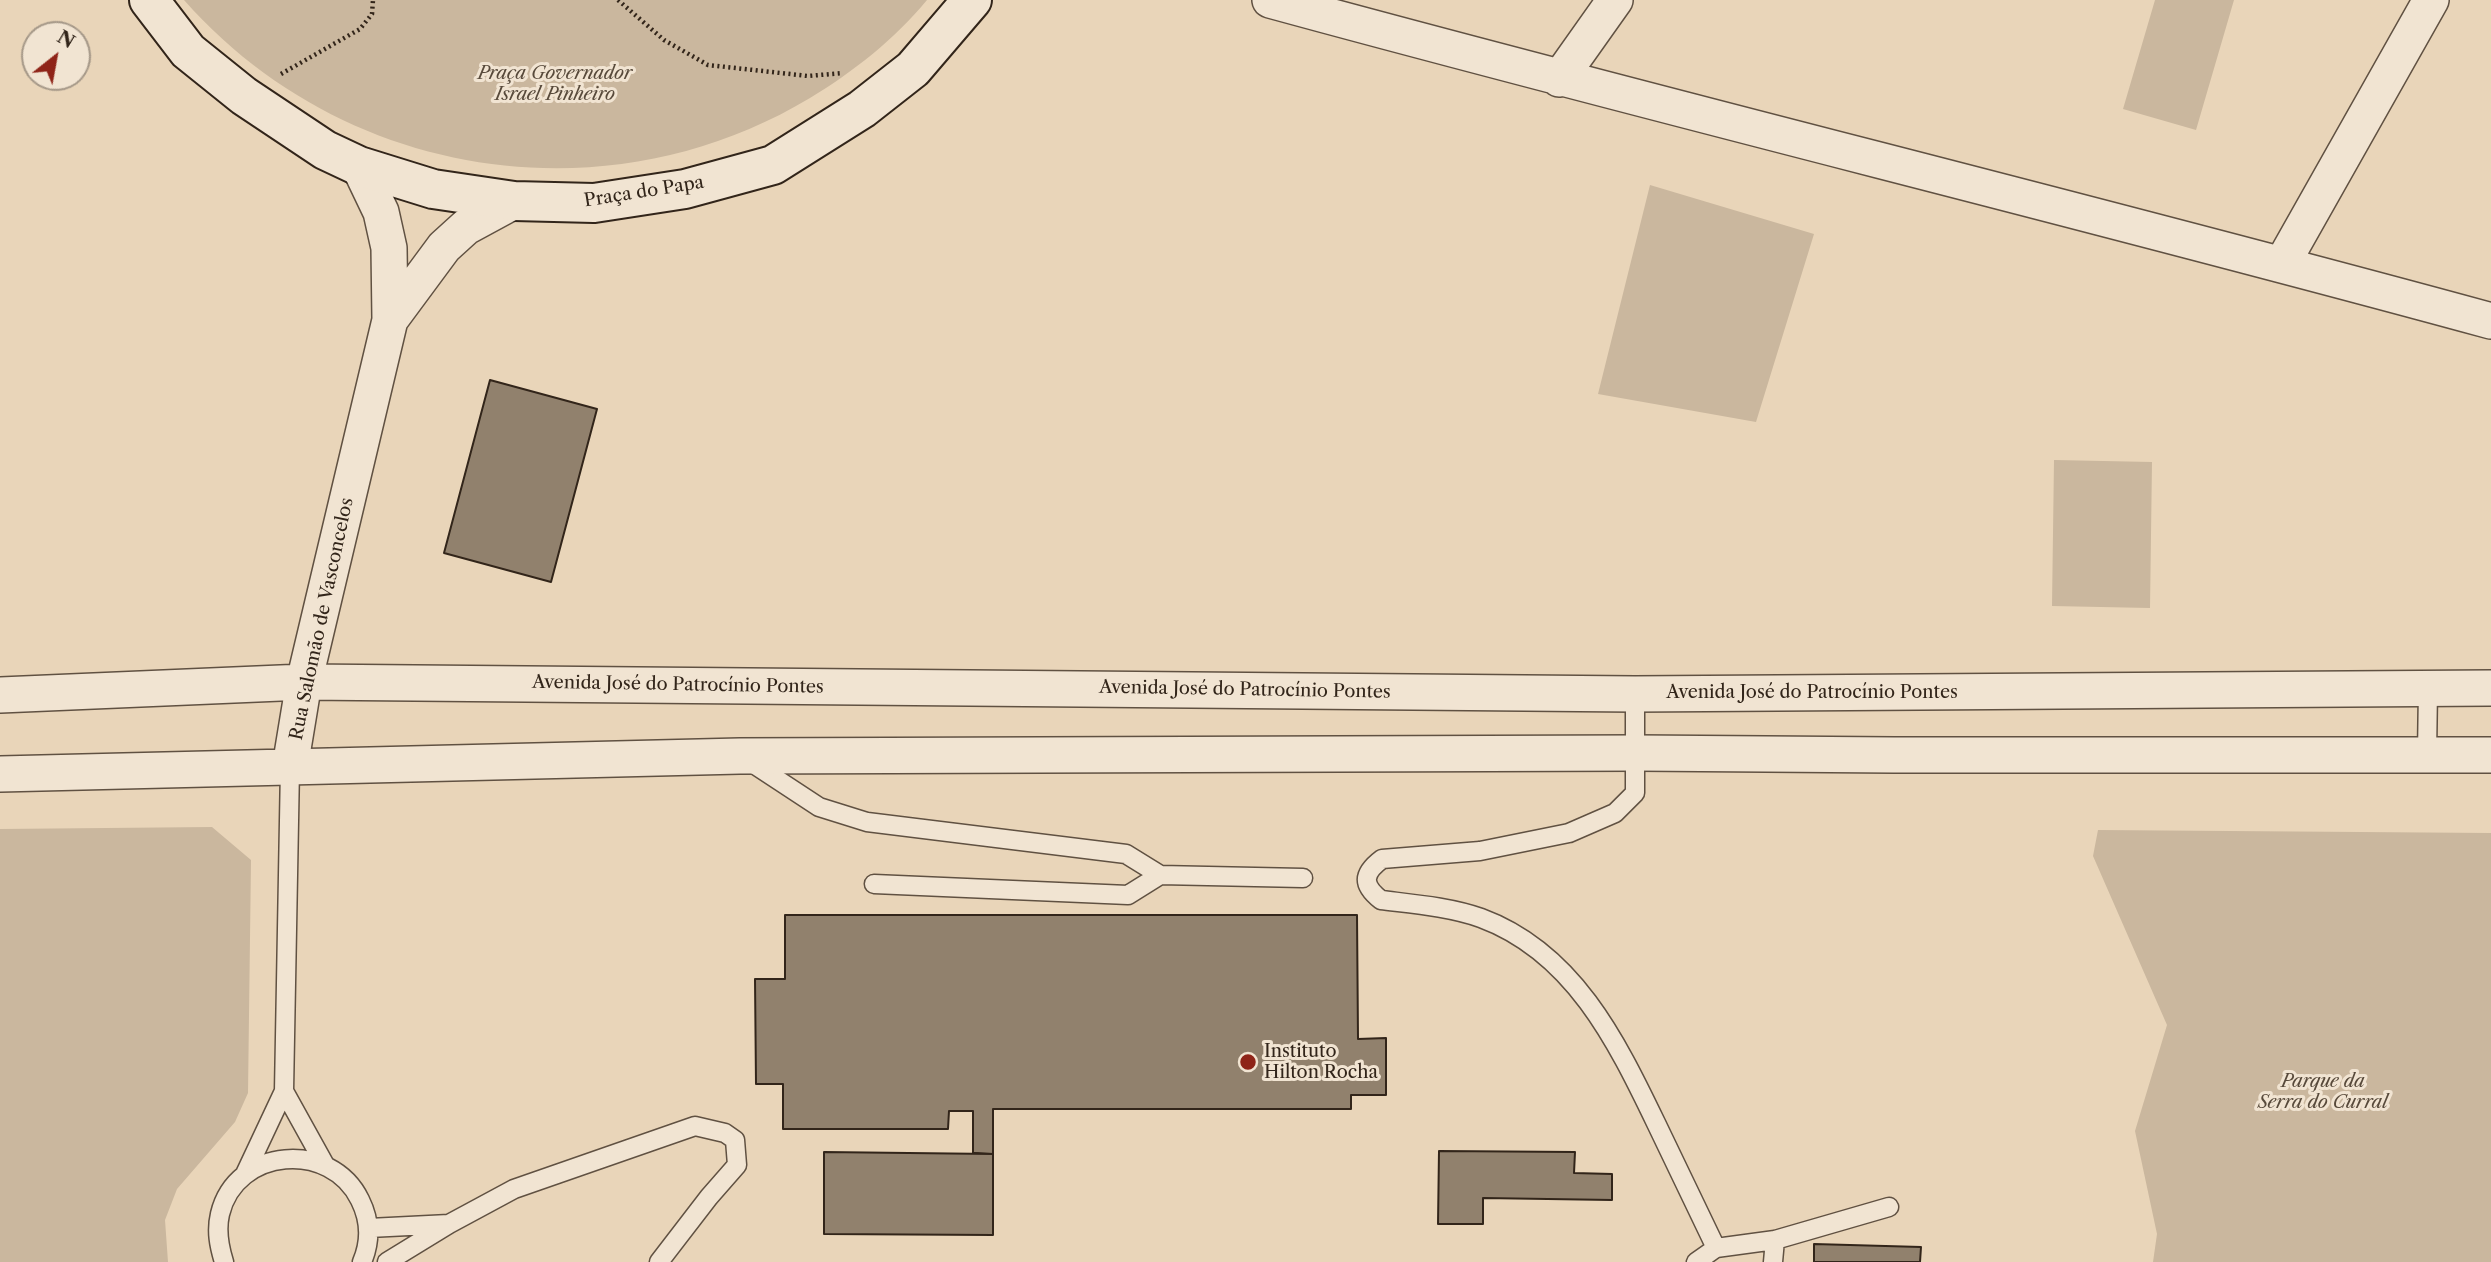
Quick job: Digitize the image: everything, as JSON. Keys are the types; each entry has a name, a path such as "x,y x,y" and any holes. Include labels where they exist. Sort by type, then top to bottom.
{"street":[{"name":"Praça do Papa","path":"149,0 188,51 244,96 324,150 359,166 433,189 514,201 594,203 685,189 773,165 862,109 913,69 972,0"},
{"path":"1270,0 1559,79 2282,264 2491,321"},
{"path":"1559,79 1615,0"},
{"path":"2282,264 2431,0"},
{"name":"Rua Salomão de Vasconcelos","path":"290,767 304,682 390,320 389,248 381,212 359,166"},
{"name":"Rua Salomão de Vasconcelos","path":"390,320 444,247 466,227 514,201"},
{"name":"Avenida José do Patrocínio Pontes","path":"0,695 304,682 1635,694 2491,688"},
{"path":"0,774 740,755 2491,755"}],"lane":[{"path":"2427,755 2428,688"},
{"path":"1635,694 1635,793 1615,813 1569,833 1480,851 1382,859 1371,867 1366,879 1369,890 1381,900 1480,918 1511,933 1543,952 1568,977 1619,1047 1716,1248"},
{"path":"740,755 819,807 867,822 1126,854 1160,875 1303,878"},
{"name":"Rua Salomão de Vasconcelos","path":"224,1262 218,1238 220,1214 229,1192 245,1174 284,1091 290,767"},
{"path":"874,884 1128,895 1160,875"},
{"path":"284,1091 325,1165"},
{"path":"387,1262 514,1189 695,1126 725,1133 735,1140 737,1165 659,1262"},
{"path":"245,1174 263,1164 283,1158 304,1158 325,1165 342,1175 355,1190 364,1208 369,1228 367,1251 362,1262"},
{"path":"1696,1262 1716,1248 1775,1240 1889,1207"},
{"path":"369,1228 449,1224"},
{"path":"1773,1262 1775,1240"}],"path":[{"path":"244,96 360,29 372,14 373,0"},
{"path":"618,0 664,40 708,65 808,76 847,73"}],"green space":[{"name":"Praça Governador Israel Pinheiro","path":"184,0 927,0 873,54 842,77 810,98 731,136 648,160 564,168 479,162 397,142 320,108 248,61"},
{"path":"2155,0 2234,0 2196,130 2123,109"},
{"path":"1650,185 1814,234 1756,422 1598,394"},
{"path":"2054,460 2152,462 2150,608 2052,606"},
{"path":"212,827 251,860 248,1093 235,1122 177,1189 165,1220 168,1262 0,1262 0,829"},
{"name":"Parque da Serra do Curral","path":"2098,830 2491,833 2491,1262 2153,1262 2157,1234 2135,1131 2167,1025 2093,856"}],"building":[{"path":"490,380 597,409 551,582 444,553"},
{"path":"785,915 1357,915 1358,1039 1386,1038 1386,1095 1351,1095 1351,1109 993,1109 993,1154 973,1153 973,1111 949,1111 948,1129 783,1129 783,1084 756,1084 755,979 785,979"},
{"path":"1439,1151 1575,1152 1574,1173 1612,1174 1612,1200 1483,1198 1483,1224 1438,1224"},
{"path":"824,1152 993,1154 993,1235 824,1234"},
{"path":"1814,1244 1921,1247 1920,1262 1814,1262"}],"place":[{"name":"Instituto Hilton Rocha","path":"1248,1062"}]}
